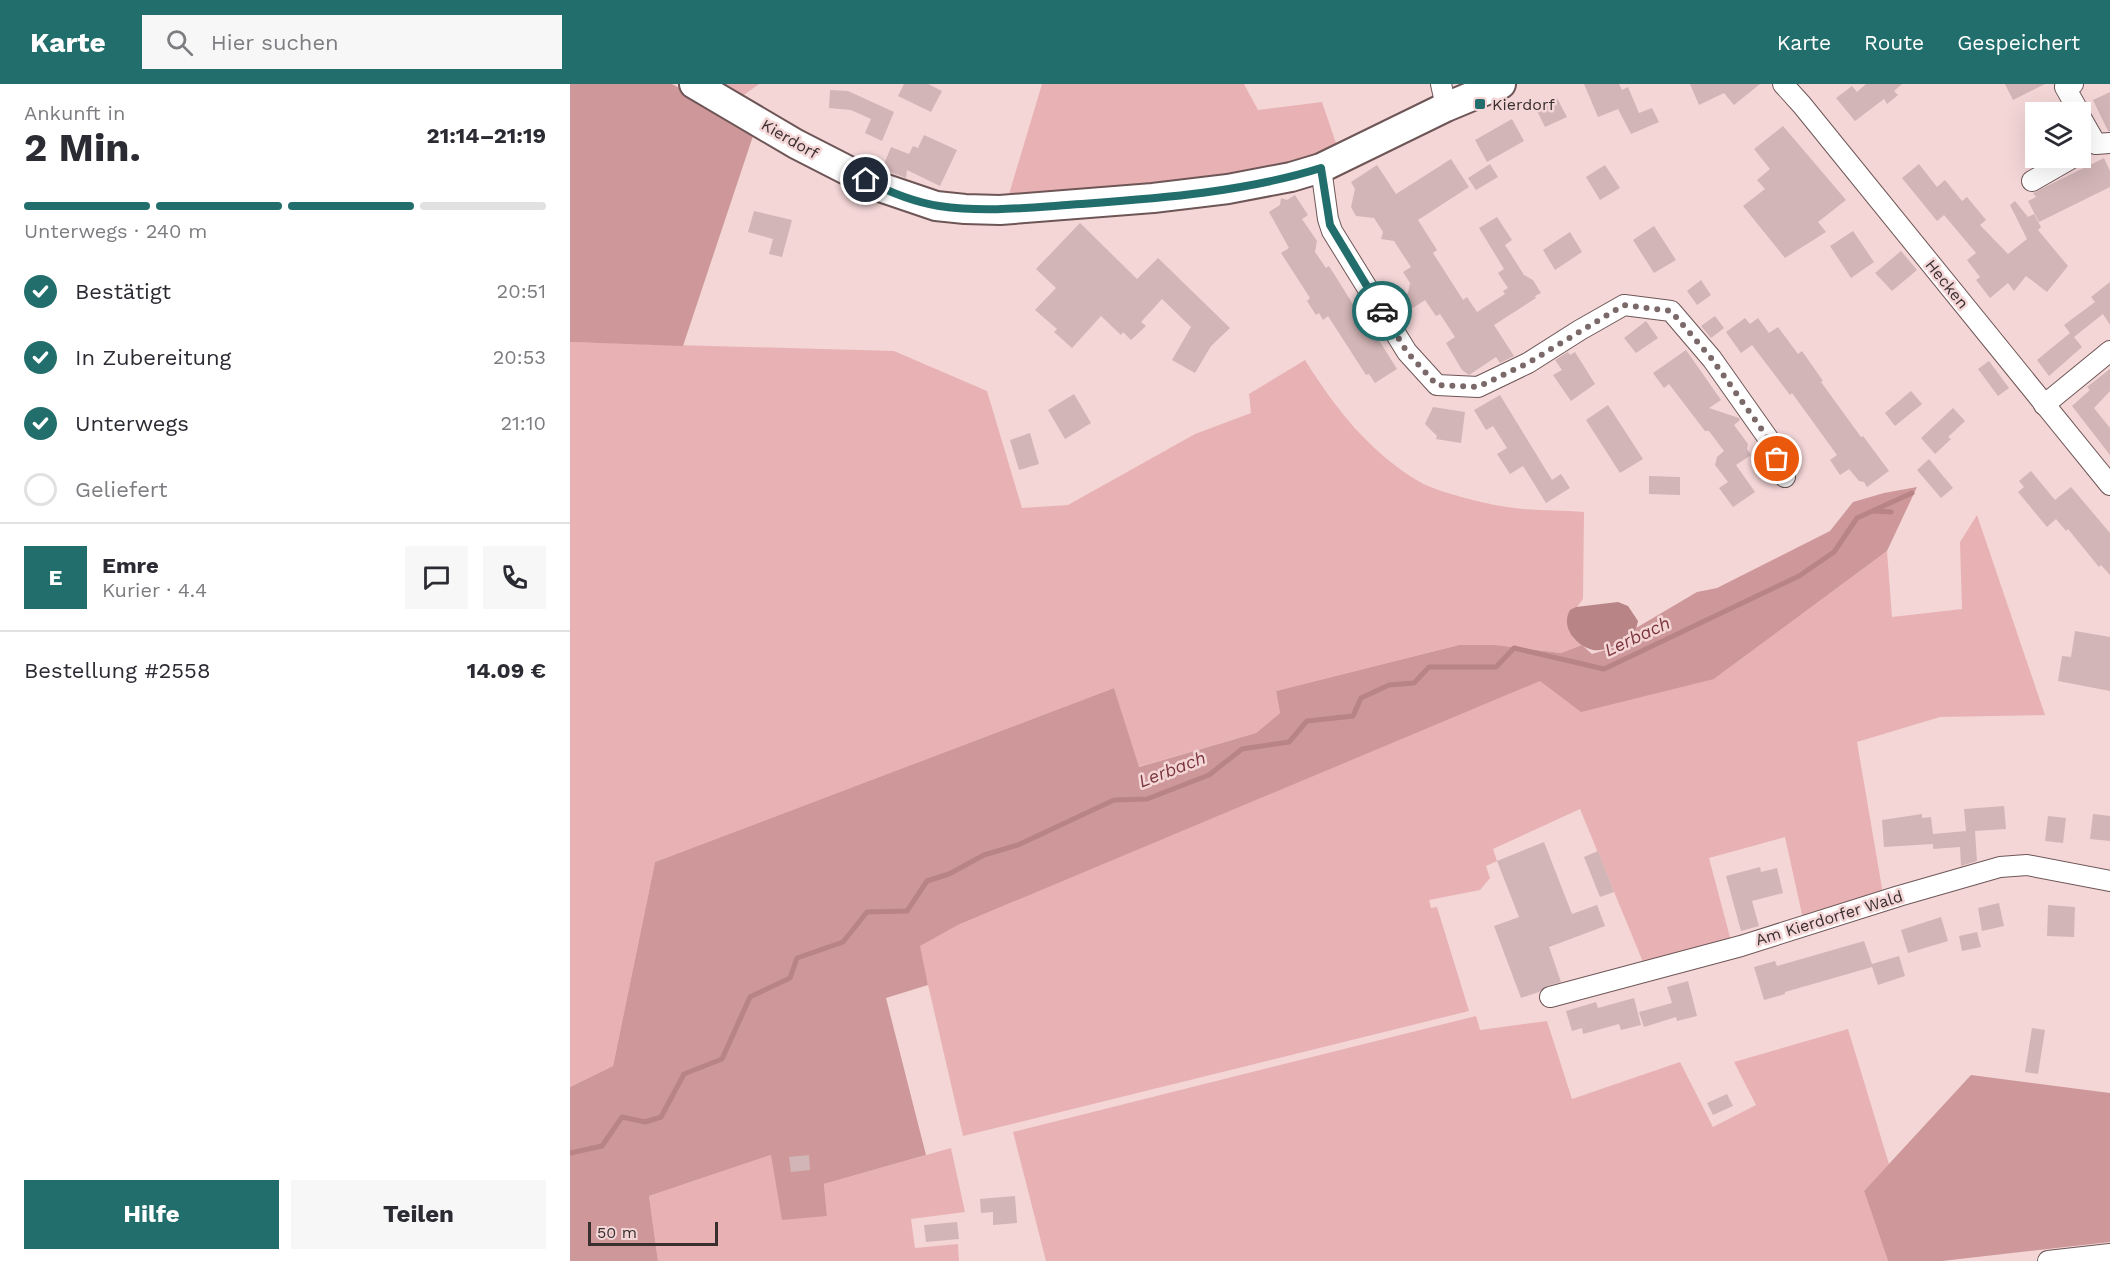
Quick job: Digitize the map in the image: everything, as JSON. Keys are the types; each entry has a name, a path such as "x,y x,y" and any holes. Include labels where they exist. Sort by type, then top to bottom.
{"main road":[{"name":"Kierdorf","path":"694,84 796,144 880,187 936,206 1000,210 1153,198 1228,189 1291,177 1321,168 1443,95 1488,89"}],"street":[{"name":"Hecken","path":"1783,84 2110,485"},
{"path":"2067,85 2075,102"},
{"path":"1321,168 1323,194 1332,231 1407,352 1437,385 1478,387 1528,363 1624,305 1671,311 1712,359 1770,441 1785,477"},
{"path":"2032,181 2055,168"},
{"path":"2044,405 2110,351"},
{"name":"Am Kierdorfer Wald","path":"1550,997 1731,949 2000,867 2027,865 2110,881"},
{"path":"2048,1261 2110,1254"}],"shaded area":[{"path":"570,84 672,84 722,111 754,133 683,346 570,342"},
{"path":"719,84 759,84 741,97"},
{"path":"1042,84 1244,84 1258,110 1322,102 1338,149 1249,175 1078,191 1009,194"},
{"path":"570,342 894,351 987,391 1022,508 1068,505 1195,434 1251,413 1249,394 1305,360 1341,412 1355,428 1385,457 1420,482 1449,494 1498,505 1584,512 1583,599 1577,607 1569,631 1582,645 1561,653 1496,645 1459,645 1276,691 1280,713 1256,733 1138,767 1114,688 655,862 613,1066 570,1087"},
{"path":"1917,487 1887,551 1714,679 1581,712 1540,681 958,925 920,946 928,985 886,998 926,1155 824,1184 827,1216 782,1220 771,1155 649,1196 658,1261 570,1261 570,1087 613,1066 655,862 1114,688 1139,767 1256,733 1280,713 1276,691 1459,645 1496,645 1561,653 1582,645 1592,654 1632,642 1636,628 1697,592 1717,588 1830,531 1853,502"},
{"path":"1977,515 2045,715 1940,717 1857,742 1883,894 1803,919 1785,837 1709,858 1731,941 1645,967 1580,809 1493,849 1497,861 1486,866 1490,878 1480,890 1429,900 1431,908 1437,907 1469,1011 963,1136 919,946 958,925 1540,680 1714,679 1887,551 1892,617 1962,609 1960,542"},
{"path":"1618,602 1628,606 1638,621 1635,631 1629,637 1614,646 1593,650 1581,644 1571,635 1567,623 1570,610 1576,607"},
{"path":"1476,1016 1480,1030 1547,1021 1572,1099 1680,1062 1713,1127 1756,1105 1734,1062 1848,1029 1889,1164 1864,1191 1888,1261 1046,1261 1013,1132"},
{"path":"1971,1075 2110,1093 2110,1242 1942,1261 1888,1261 1864,1191"},
{"path":"951,1148 965,1212 911,1219 915,1248 958,1244 959,1261 658,1261 649,1196 771,1155 827,1216 824,1184"}],"building":[{"path":"904,84 928,84 942,91 931,112 898,96"},
{"path":"1584,84 1619,84 1622,90 1628,87 1639,113 1652,108 1659,122 1631,134 1618,109 1598,117"},
{"path":"1690,84 1760,84 1734,105 1724,93 1699,105"},
{"path":"1866,84 1902,84 1894,91 1898,95 1887,104 1884,99 1855,121 1836,98 1852,86 1857,92"},
{"path":"2005,84 2045,84 2013,100"},
{"path":"830,90 848,91 894,112 882,141 865,133 871,119 851,110 829,108"},
{"path":"2110,92 2110,131 2108,131 2093,100"},
{"path":"1557,98 1567,117 1545,127 1536,109"},
{"path":"1512,119 1524,141 1487,162 1475,140"},
{"path":"1783,126 1846,200 1818,222 1826,232 1785,258 1743,206 1765,189 1757,180 1770,169 1754,149"},
{"path":"924,135 957,150 940,186 907,170 906,178 882,169 891,147 909,154 913,146 918,148"},
{"path":"2104,158 2110,171 2110,187 2039,222 2028,201 2036,197 2033,193 2084,168 2091,168 2091,164"},
{"path":"1451,159 1469,187 1418,220 1437,250 1433,253 1463,300 1467,297 1477,312 1505,294 1503,291 1508,288 1498,273 1504,269 1479,228 1497,217 1512,240 1505,245 1524,275 1533,280 1541,293 1494,325 1514,356 1500,363 1496,357 1469,375 1462,370 1446,343 1455,337 1440,314 1436,316 1425,300 1399,317 1391,304 1408,293 1410,283 1403,272 1411,267 1394,241 1381,239 1383,232 1374,218 1356,216 1351,207 1355,189 1351,182 1377,165 1396,194"},
{"path":"1490,164 1498,177 1476,190 1468,178"},
{"path":"1919,164 1937,187 1945,180 1962,201 1967,197 1986,220 1980,225 2008,254 2027,239 2010,205 2015,201 2028,217 2034,214 2041,227 2038,230 2068,266 2047,292 2026,276 2014,291 2008,283 1990,298 1976,280 1980,277 1967,260 1976,253 1944,215 1937,221 1902,178"},
{"path":"1605,165 1620,188 1600,200 1586,177"},
{"path":"1295,195 1308,215 1302,219 1317,241 1315,252 1326,268 1329,266 1356,309 1358,307 1397,369 1375,383 1369,374 1366,375 1328,316 1323,320 1319,313 1316,315 1307,301 1310,298 1281,253 1289,248 1269,212 1280,205 1281,198 1287,200"},
{"path":"754,211 792,220 782,257 769,254 773,239 748,232"},
{"path":"1080,223 1137,279 1158,258 1230,328 1211,346 1195,373 1172,360 1191,327 1162,299 1141,322 1146,326 1131,340 1123,332 1121,335 1101,316 1072,348 1054,332 1057,329 1035,310 1056,288 1036,269"},
{"path":"1654,226 1676,260 1654,273 1633,240"},
{"path":"1853,231 1874,262 1851,278 1830,246"},
{"path":"1570,232 1582,252 1555,270 1543,250"},
{"path":"1901,251 1917,270 1892,291 1875,273"},
{"path":"1701,280 1711,295 1697,305 1687,291"},
{"path":"2110,282 2110,325 2103,314 2074,337 2082,347 2049,376 2037,360 2070,333 2064,325 2095,302 2091,297"},
{"path":"1715,316 1724,328 1711,338 1701,326"},
{"path":"1745,318 1750,324 1758,318 1769,333 1778,327 1798,354 1802,351 1823,381 1821,382 1889,471 1867,487 1849,469 1840,475 1830,460 1837,455 1792,393 1790,395 1752,345 1741,353 1726,332"},
{"path":"1646,321 1658,338 1636,353 1624,338"},
{"path":"1686,350 1721,400 1709,408 1739,418 1740,420 1734,425 1748,444 1747,449 1751,455 1736,465 1755,492 1733,507 1719,488 1728,482 1715,465 1717,457 1724,451 1709,431 1705,431 1669,384 1664,388 1653,373"},
{"path":"1568,352 1570,355 1575,352 1595,384 1571,401 1553,375 1562,370 1555,360"},
{"path":"1989,361 2009,388 1998,396 1978,369"},
{"path":"2110,369 2110,391 2094,408 2110,428 2110,455 2072,406 2090,390 2087,387"},
{"path":"1911,391 1922,404 1895,426 1885,413"},
{"path":"1074,394 1091,423 1065,439 1048,410"},
{"path":"1500,395 1552,480 1561,474 1570,488 1546,503 1523,466 1510,474 1497,454 1507,448 1493,426 1486,430 1474,410"},
{"path":"1608,405 1643,459 1620,473 1586,420"},
{"path":"1433,407 1465,412 1461,443 1436,439 1437,436 1425,424"},
{"path":"1953,408 1965,421 1948,437 1951,439 1935,454 1921,438"},
{"path":"1030,433 1039,464 1019,470 1010,440"},
{"path":"1929,459 1953,488 1941,498 1917,470"},
{"path":"2031,471 2055,500 2071,487 2110,533 2110,575 2101,565 2099,567 2068,529 2066,531 2056,519 2047,527 2018,492 2024,487 2019,481"},
{"path":"1649,476 1680,477 1680,495 1649,494"},
{"path":"2075,631 2110,637 2110,691 2058,681 2062,656 2071,657"},
{"path":"2004,806 2006,829 1975,831 1977,861 1961,866 1960,847 1933,849 1933,844 1884,847 1882,820 1922,814 1922,818 1931,817 1933,834 1966,831 1964,809"},
{"path":"2093,814 2110,816 2110,841 2090,839"},
{"path":"2048,816 2066,818 2063,843 2045,841"},
{"path":"1544,842 1572,914 1597,905 1605,926 1549,947 1561,982 1546,986 1539,992 1521,998 1494,926 1519,917 1497,861"},
{"path":"1598,851 1614,892 1600,897 1584,857"},
{"path":"1760,867 1761,872 1777,868 1783,893 1752,901 1759,926 1741,931 1726,876"},
{"path":"1999,903 2004,926 1982,931 1978,908"},
{"path":"2048,905 2075,907 2074,937 2047,936"},
{"path":"1941,917 1948,941 1908,953 1901,930"},
{"path":"1977,932 1981,947 1962,951 1959,936"},
{"path":"1864,941 1872,964 1899,956 1905,976 1878,985 1872,967 1764,1000 1754,967 1775,961 1777,966"},
{"path":"1688,981 1697,1016 1677,1021 1676,1017 1644,1027 1639,1012 1672,1003 1667,987"},
{"path":"1634,998 1641,1025 1621,1030 1619,1024 1583,1034 1582,1028 1572,1031 1566,1011 1596,1002 1598,1008"},
{"path":"2032,1028 2045,1030 2038,1074 2025,1072"},
{"path":"1727,1094 1733,1106 1713,1115 1707,1103"},
{"path":"809,1155 810,1170 791,1172 789,1157"},
{"path":"1015,1196 1017,1223 993,1225 993,1212 981,1213 980,1199"},
{"path":"957,1222 959,1239 926,1242 924,1225"}],"waterway":[{"name":"Lerbach","path":"570,1153 602,1146 622,1117 645,1122 661,1117 684,1074 722,1059 750,997 790,978 797,958 843,942 867,912 907,911 927,881 949,874 984,855 1018,845 1114,800 1147,799 1209,775 1242,749 1289,742 1307,721 1353,716 1361,698 1389,685 1414,683 1429,667 1496,667 1514,648 1604,669 1799,576 1834,552 1857,518 1912,493"},
{"path":"1873,511 1891,512"}],"way so far":[{"path":"1382,311 1407,352 1437,385 1478,387 1528,363 1624,305 1671,311 1712,359 1770,441 1777,459"}],"place":[{"name":"Kierdorf","path":"1480,104"}],"route":[{"path":"866,180 906,197 936,206 1000,210 1153,198 1228,189 1291,177 1321,168 1323,194 1332,231 1382,311"}]}
